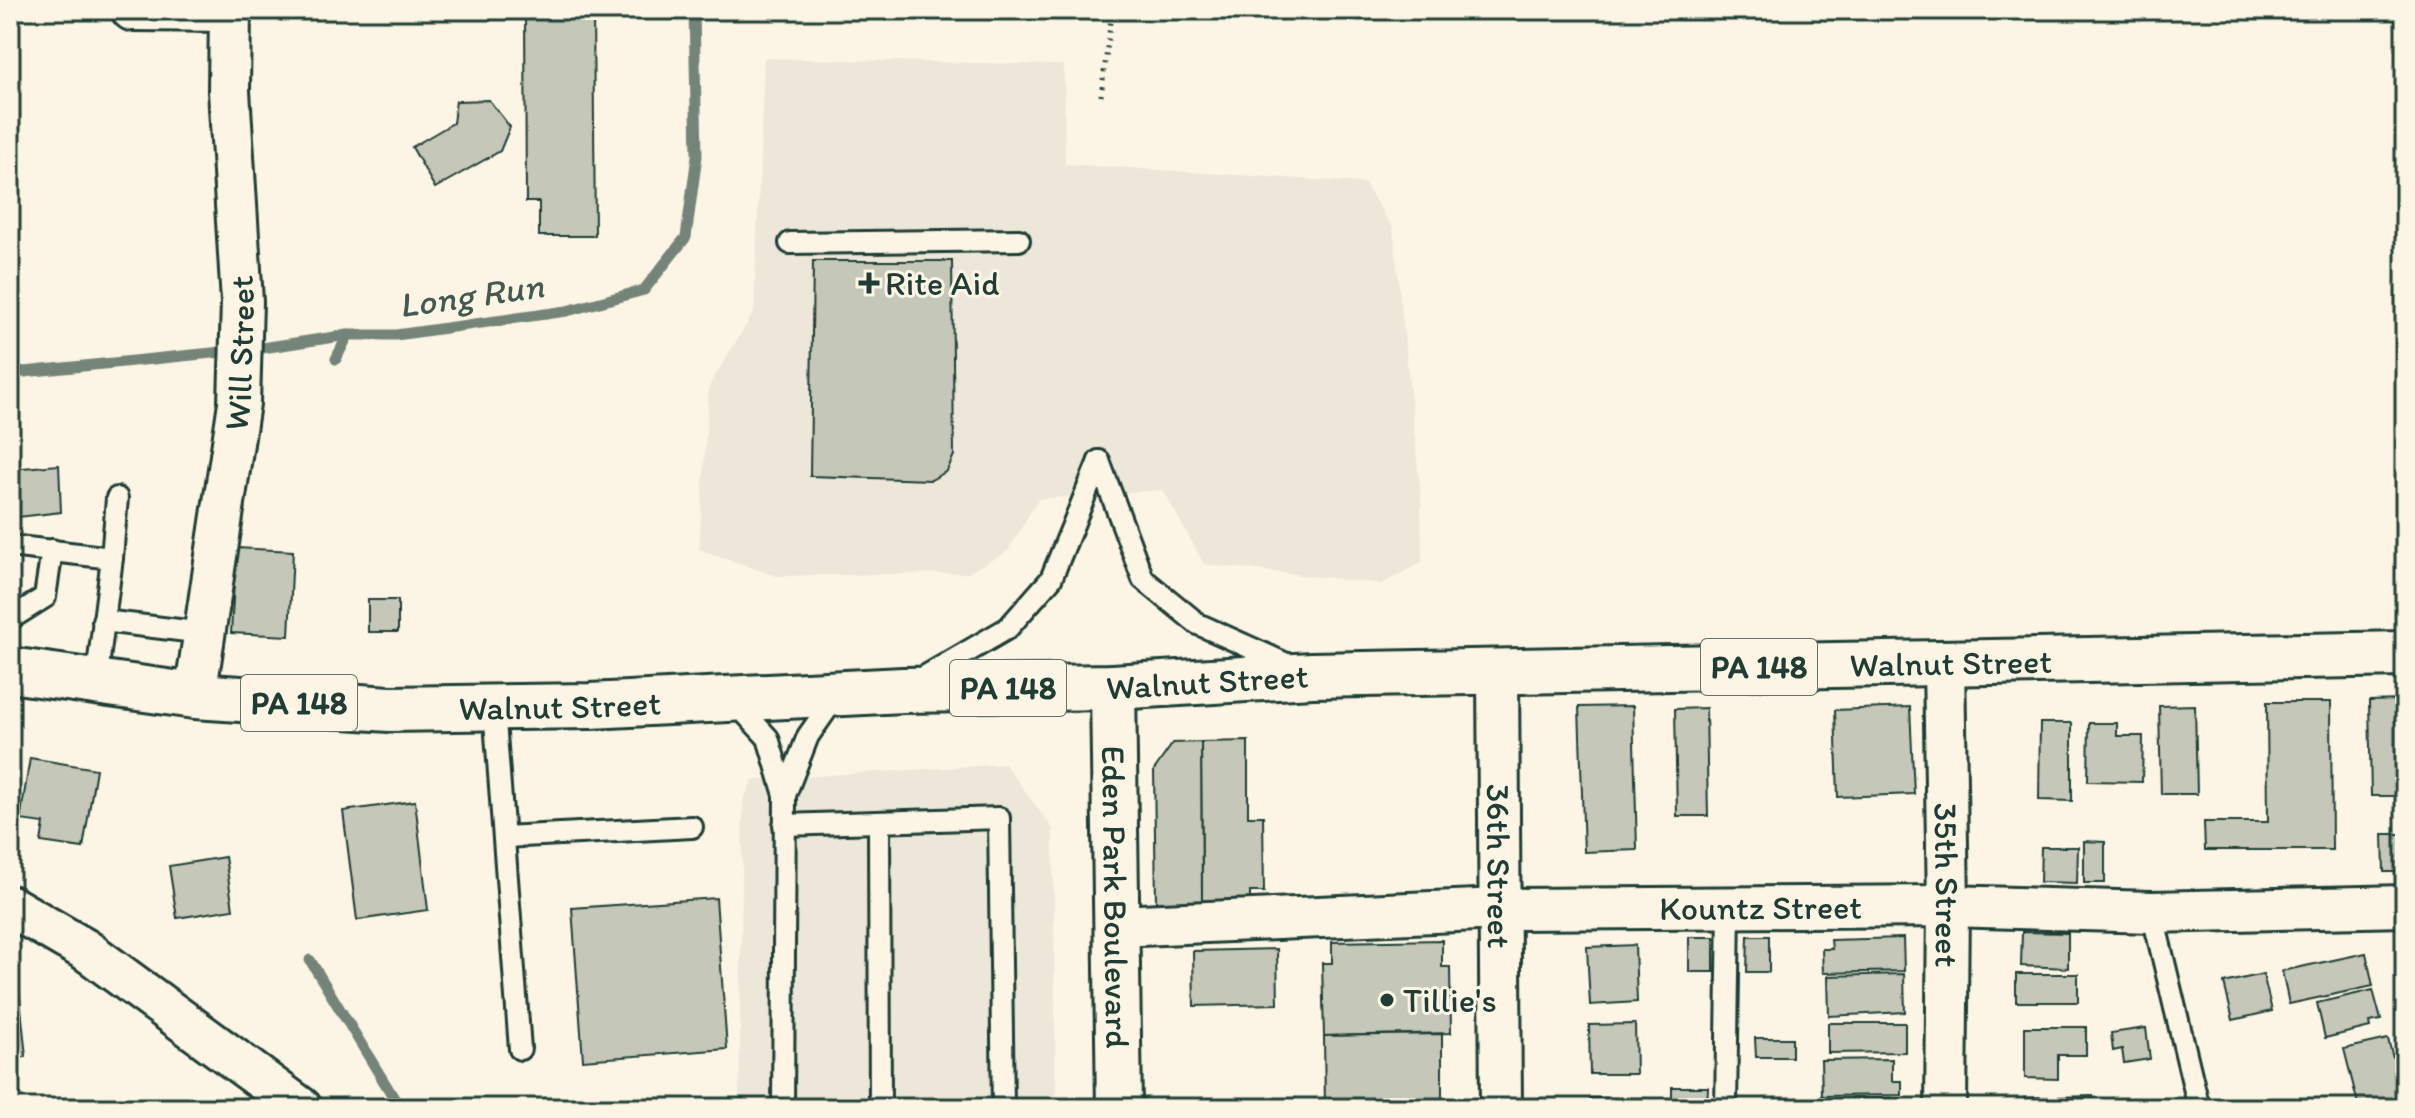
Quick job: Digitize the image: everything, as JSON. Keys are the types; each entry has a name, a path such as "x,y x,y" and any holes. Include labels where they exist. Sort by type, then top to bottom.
{"main road":[{"name":"Walnut Street","path":"10,670 195,696 390,709 590,706 903,690 1113,687 1312,675 2405,654"},
{"name":"Eden Park Boulevard","path":"1113,687 1119,1108"}],"street":[{"path":"132,10 230,11"},
{"name":"Will Street","path":"195,696 239,403 242,302 229,91 230,11"},
{"name":"35th Street","path":"1944,663 1948,906 1946,1108"},
{"name":"36th Street","path":"1498,672 1501,1108"},
{"path":"10,906 86,950 301,1108"},
{"name":"Kountz Street","path":"1117,926 1500,909 1948,906 2152,912 2403,912"}],"lane":[{"path":"790,243 1019,240"},
{"path":"903,690 1008,628 1051,579 1099,461 1143,579 1198,624 1312,675"},
{"path":"96,683 117,498"},
{"path":"10,546 112,558"},
{"path":"10,619 45,597 52,550"},
{"path":"103,621 204,633"},
{"path":"785,795 808,736 838,693"},
{"path":"733,699 768,738 785,795 783,1108"},
{"path":"494,708 520,1049"},
{"path":"784,825 999,818 1003,1108"},
{"path":"879,822 880,1108"},
{"path":"504,837 692,827"},
{"path":"1726,1108 1729,908"},
{"path":"2152,912 2199,1108"}],"path":[{"path":"1101,96 1112,10"}],"shaded area":[{"path":"764,58 1064,65 1065,164 1364,183 1393,228 1421,497 1422,562 1382,584 1204,564 1163,490 1038,499 1008,551 968,573 776,576 699,549 709,386 754,312"},
{"path":"1005,764 1053,829 1056,1108 739,1108 743,801 753,780"}],"building":[{"path":"525,10 593,10 595,236 539,236 539,202 526,202"},
{"path":"489,100 510,127 500,151 435,188 412,147 453,123 456,101"},
{"name":"Rite Aid","path":"813,261 952,261 954,455 947,471 931,480 810,476"},
{"path":"59,465 61,512 10,518 10,469"},
{"path":"236,548 293,551 289,636 231,633"},
{"path":"368,600 398,600 398,632 368,632"},
{"path":"2400,700 2401,796 2371,796 2369,701"},
{"path":"2267,702 2331,702 2332,850 2205,850 2204,822 2268,822"},
{"path":"2195,705 2197,794 2161,794 2159,706"},
{"path":"1633,706 1637,850 1584,852 1579,707"},
{"path":"1910,707 1914,794 1838,797 1835,710"},
{"path":"1706,708 1708,816 1677,816 1675,709"},
{"path":"2040,723 2072,723 2072,801 2039,800"},
{"path":"2089,723 2117,723 2117,736 2143,736 2142,782 2088,781"},
{"path":"1248,741 1248,816 1263,816 1264,892 1250,892 1250,902 1202,903 1201,742"},
{"path":"1201,742 1202,903 1156,903 1154,770 1173,743"},
{"path":"30,758 96,769 83,848 41,842 44,823 20,820"},
{"path":"415,801 428,910 357,920 343,811"},
{"path":"2383,834 2405,834 2405,872 2384,872"},
{"path":"2084,841 2105,842 2105,883 2084,883"},
{"path":"2041,847 2078,847 2077,883 2040,882"},
{"path":"225,857 233,909 177,918 169,866"},
{"path":"716,898 727,1049 583,1060 572,908"},
{"path":"2022,932 2068,933 2068,968 2021,966"},
{"path":"1748,936 1769,936 1769,972 1747,972"},
{"path":"1689,937 1714,937 1714,972 1689,972"},
{"path":"1903,938 1904,971 1823,973 1822,949 1832,949 1831,940"},
{"name":"Tillie's","path":"1442,940 1442,967 1450,967 1451,1033 1324,1036 1322,963 1332,963 1332,942"},
{"path":"1635,945 1637,1002 1590,1005 1587,947"},
{"path":"1277,949 1278,1004 1194,1006 1193,951"},
{"path":"2366,953 2373,986 2289,1004 2282,971"},
{"path":"1904,974 1905,1012 1829,1016 1828,976"},
{"path":"2016,974 2078,974 2078,1002 2016,1002"},
{"path":"2263,974 2272,1011 2233,1020 2224,983"},
{"path":"18,978 26,1057 10,1058 10,979"},
{"path":"2373,990 2381,1020 2369,1022 2370,1027 2325,1038 2317,1003"},
{"path":"1828,1023 1905,1023 1905,1052 1828,1053"},
{"path":"1635,1024 1636,1074 1590,1074 1589,1025"},
{"path":"2025,1027 2086,1027 2086,1055 2058,1055 2058,1079 2025,1078"},
{"path":"2146,1028 2150,1059 2124,1063 2122,1049 2113,1051 2111,1033"},
{"path":"1442,1034 1442,1108 1325,1108 1324,1036"},
{"path":"1755,1038 1792,1038 1792,1057 1756,1057"},
{"path":"2388,1039 2393,1058 2405,1055 2405,1104 2389,1108 2359,1108 2344,1049"},
{"path":"1892,1059 1892,1081 1902,1081 1902,1095 1822,1096 1821,1060"},
{"path":"1672,1087 1708,1087 1707,1108 1672,1108"},
{"path":"2093,1096 2093,1108 2025,1108 2024,1098"},
{"path":"1590,1098 1639,1098 1639,1108 1590,1108"},
{"path":"1892,1098 1893,1108 1779,1108 1779,1104"}],"waterway":[{"name":"Long Run","path":"249,350 348,335 396,335 567,311 644,290 686,237 697,156 694,10"},
{"path":"336,359 348,335"},
{"name":"Long Run","path":"10,369 24,372 232,351"},
{"path":"310,960 400,1108"}],"place":[{"name":"Rite Aid","path":"869,283"},
{"name":"Tillie's","path":"1387,1000"}]}
